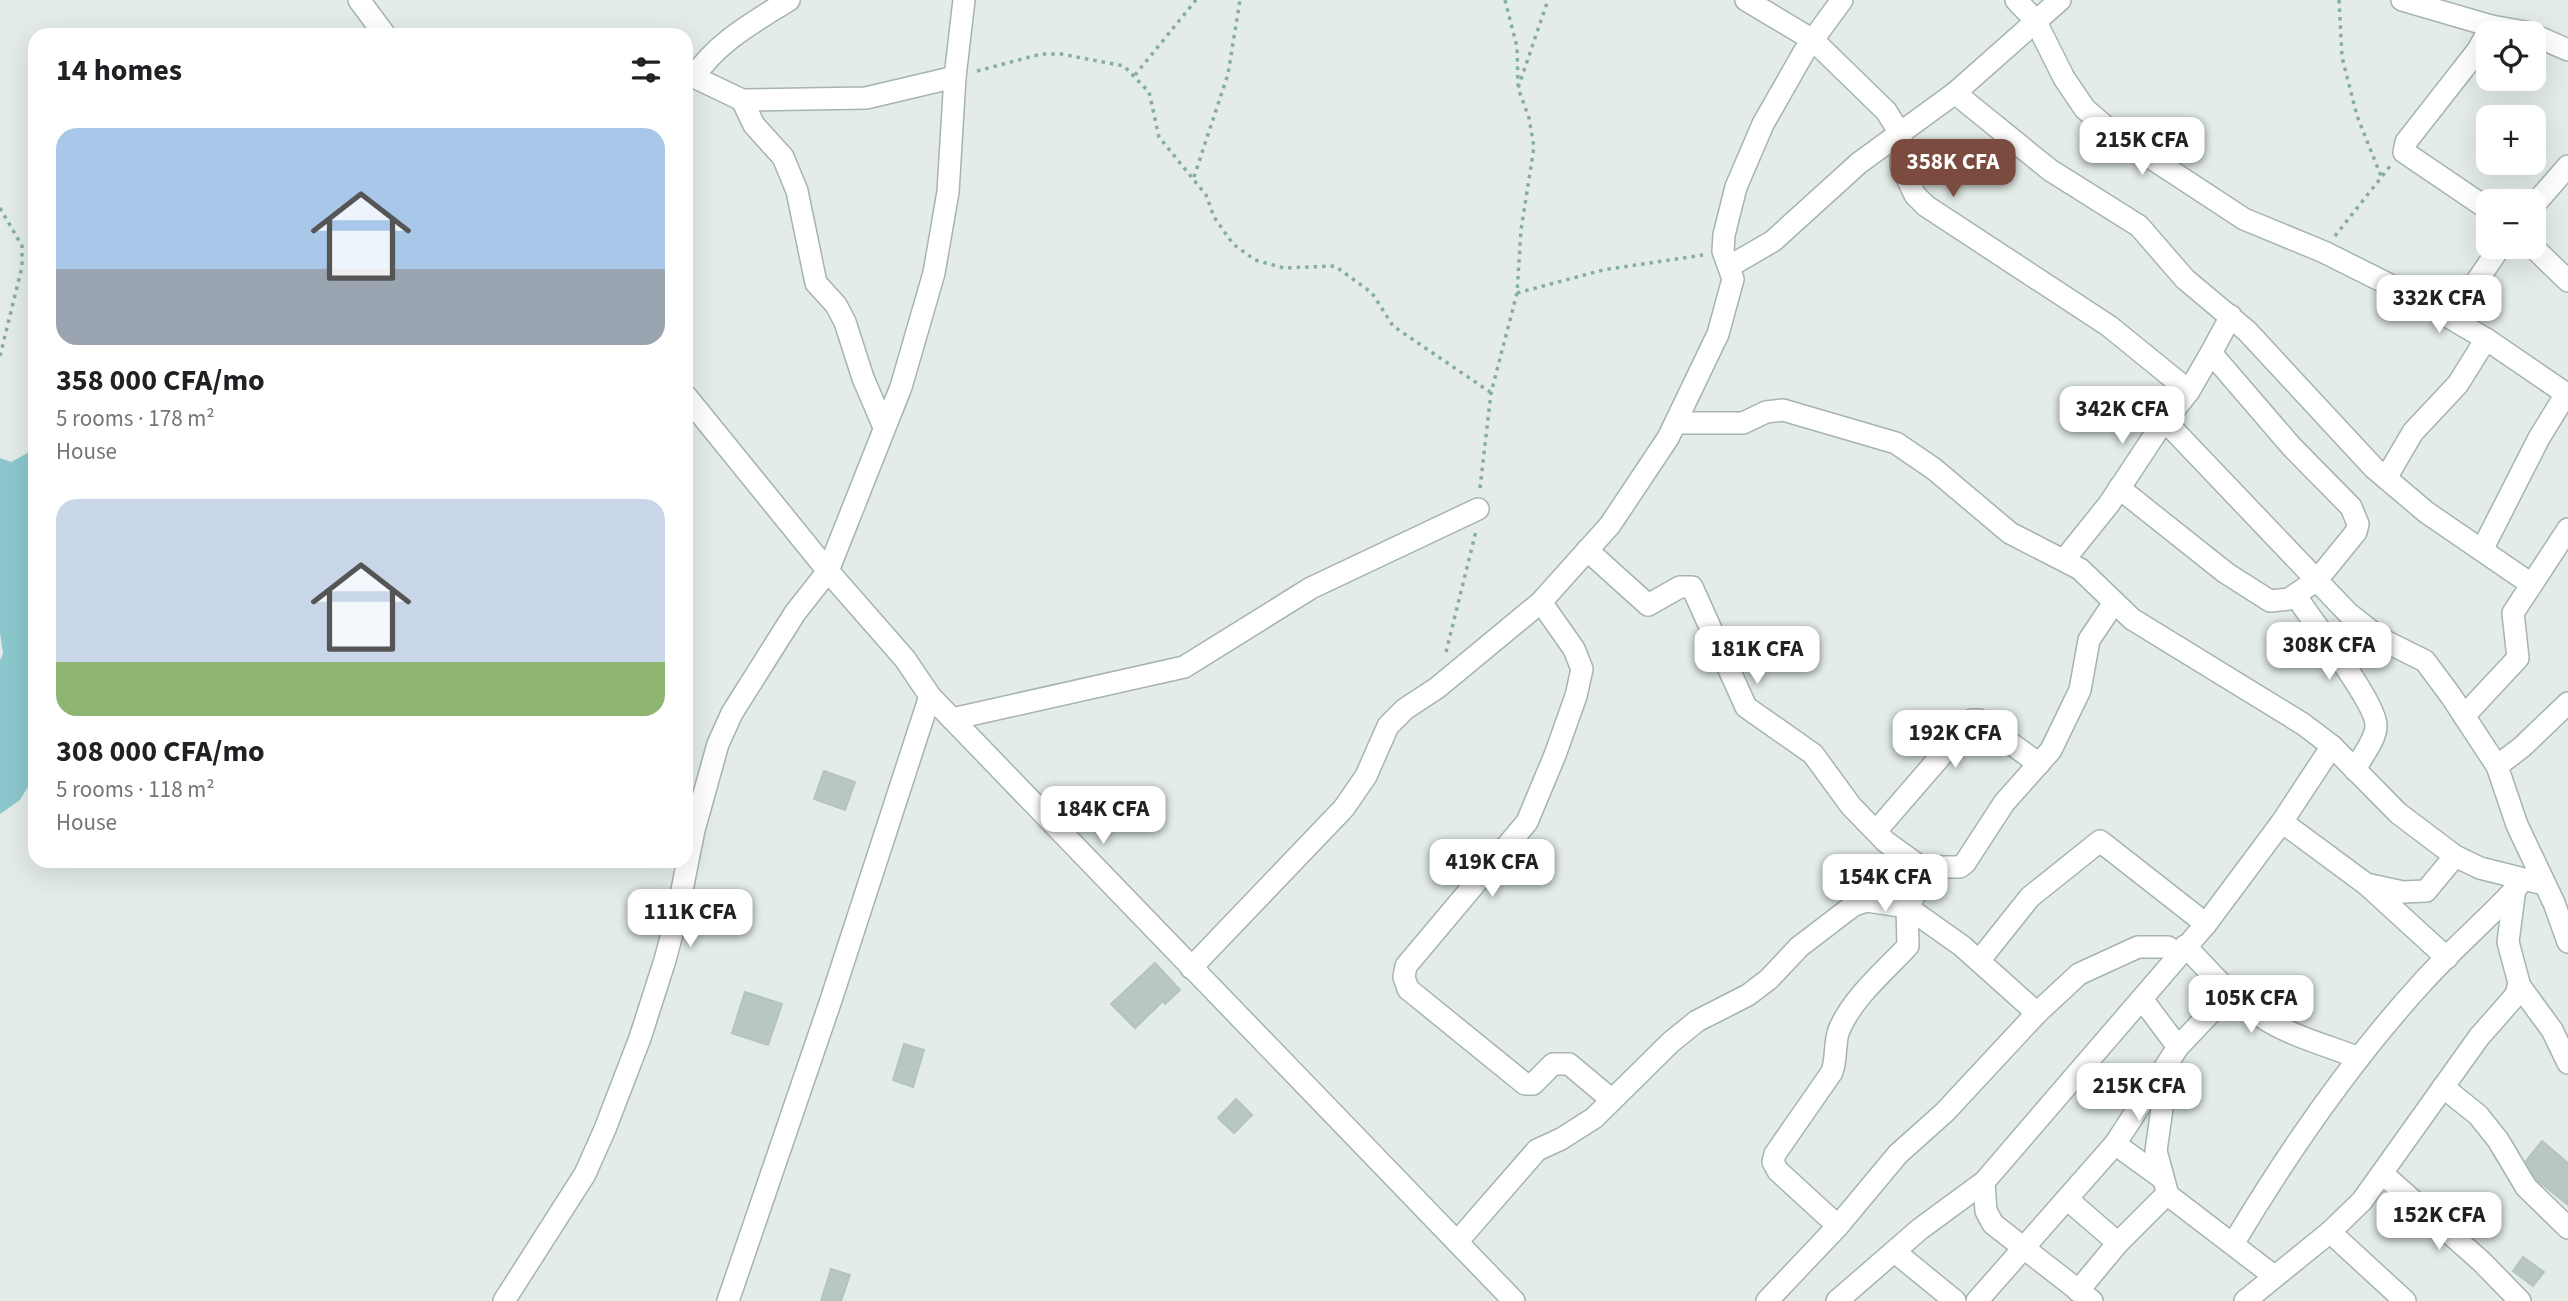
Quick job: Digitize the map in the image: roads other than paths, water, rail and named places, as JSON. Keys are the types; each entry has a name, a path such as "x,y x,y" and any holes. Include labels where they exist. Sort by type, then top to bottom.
{"street":[{"path":"359,0 380,28"},
{"path":"693,75 722,46 789,0"},
{"path":"693,835 718,744 732,713 795,613 828,572 867,479 909,365 934,273 951,163 955,77 964,0"},
{"path":"1746,0 1813,40 1886,111 1901,135 1901,165 1915,195 1926,205 2109,326 2189,391"},
{"path":"1191,968 1344,808 1366,776 1388,726 1405,709 1437,688 1541,602 1610,525 1676,423 1718,334 1732,279 1724,235 1736,187 1763,124 1813,40 1842,0"},
{"path":"2016,0 2035,20 2064,78 2085,109 2113,132 2245,219 2323,252 2452,318 2567,394 2539,438 2482,550"},
{"path":"1727,259 1773,241 1859,163 1901,135 1955,93 2060,0"},
{"path":"2402,0 2476,22"},
{"path":"2546,40 2568,50"},
{"path":"2476,53 2406,142 2404,152 2476,201"},
{"path":"693,79 742,100 866,98 955,77"},
{"path":"1955,93 2050,170 2139,226 2199,293 2231,316 2274,359 2342,436 2386,478 2426,512 2531,583"},
{"path":"742,100 754,125 783,157 797,191 816,283 836,305 845,322 863,378 884,428"},
{"path":"2546,193 2565,174"},
{"path":"2452,318 2492,259"},
{"path":"2545,259 2568,281"},
{"path":"2064,560 2189,391 2231,316"},
{"path":"2386,478 2413,432 2458,384 2486,340"},
{"path":"2119,488 2226,573 2264,599 2277,601 2296,596 2317,580 2356,532 2357,520 2351,507 2291,446 2211,353"},
{"path":"693,405 828,572 905,659 930,696 1514,1301"},
{"path":"1676,423 1744,423 1766,412 1783,410 1896,443 1934,468 2010,533 2080,569 2113,604 2132,619 2278,706 2332,746 2390,806 2455,856 2519,884 2544,884"},
{"path":"2165,421 2367,629 2427,663 2497,766 2517,825 2568,942"},
{"path":"952,719 1184,667 1311,588 1478,509"},
{"path":"2464,716 2518,658 2513,613 2568,528"},
{"path":"1587,550 1648,605 1655,604 1679,587 1692,587 1746,707 1813,754 1851,806 1886,842 1929,873"},
{"path":"2296,596 2361,691 2375,719 2375,733 2355,770"},
{"path":"1541,602 1574,649 1582,669 1576,696 1555,755 1527,822 1406,966 1404,977 1408,989 1525,1084 1533,1084 1553,1063 1569,1064 1612,1100"},
{"path":"1838,1226 1778,1171 1773,1158 1832,1072 1837,1059 1838,1035 1847,1016 1908,946 1907,907 1929,873 1936,867 1965,863 2004,803 2055,742 2080,690 2089,640 2113,604"},
{"path":"730,1300 930,696"},
{"path":"2497,766 2522,747 2568,703"},
{"path":"1877,830 1972,720 1979,720 2039,764"},
{"path":"1837,1301 1984,1182 2206,924 2282,822 2332,746"},
{"path":"2282,822 2366,884 2446,958"},
{"path":"1979,961 2030,897 2100,841 2206,924"},
{"path":"2366,884 2403,892 2424,892 2455,856"},
{"path":"505,1301 585,1174 605,1129 640,1038 665,960 686,868"},
{"path":"2233,1244 2321,1108 2359,1058 2421,983 2519,884"},
{"path":"2519,884 2508,942 2519,985 2552,1030 2568,1063"},
{"path":"1457,1242 1537,1150 1562,1139 1594,1118 1697,1021 1748,995 1769,979 1799,947 1854,905 1867,901 1907,907 1979,961 2037,1013"},
{"path":"1767,1301 1838,1226 1898,1154 1945,1112 2037,1013 2079,974 2128,950 2161,946 2182,950 2230,992 2270,1022 2359,1058"},
{"path":"2245,1301 2330,1232 2383,1174 2479,1037 2516,995 2519,985"},
{"path":"1977,1301 2115,1144 2173,1056 2230,992"},
{"path":"2142,999 2173,1056 2156,1151 2165,1186"},
{"path":"2443,1087 2478,1115 2498,1140 2526,1187 2568,1227"},
{"path":"2115,1144 2274,1276"},
{"path":"2383,1174 2482,1262 2520,1301"},
{"path":"1984,1182 1986,1211 1990,1220 2023,1250 2085,1296 2118,1243 2165,1186"},
{"path":"2067,1199 2118,1243"},
{"path":"2330,1232 2404,1301"},
{"path":"1895,1252 1955,1301"}],"water":[{"path":"28,453 28,787 20,800 0,814 0,660 3,654 0,633 0,458 11,462"}]}
